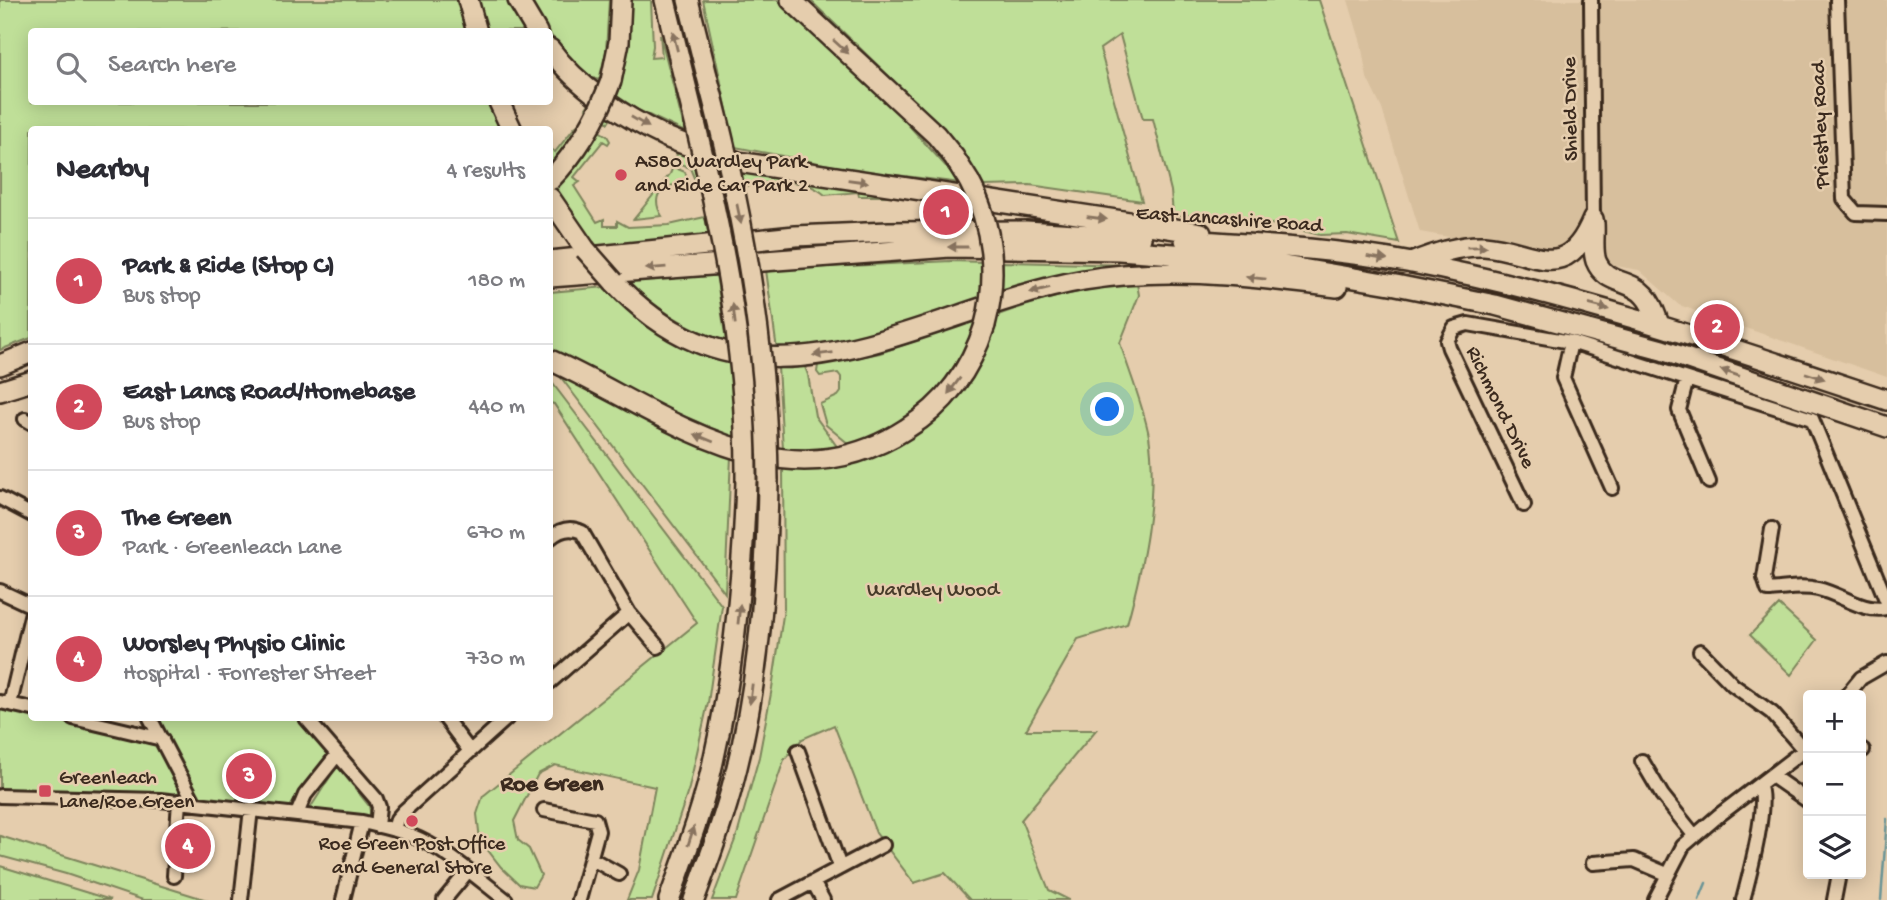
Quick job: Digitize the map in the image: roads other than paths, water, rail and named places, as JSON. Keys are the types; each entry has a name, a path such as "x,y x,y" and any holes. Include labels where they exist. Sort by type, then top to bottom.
{"highway":[{"path":"468,0 476,28"},
{"path":"518,0 535,28"},
{"path":"553,177 586,134 611,80 619,42 621,0"},
{"path":"665,0 708,176 732,295 743,397 746,480 736,644 713,764 669,900"},
{"path":"688,0 738,206 756,301 767,407 768,480 767,552 750,706 733,784 694,900"},
{"path":"553,362 684,429 725,446 776,458 825,459 852,454 880,444 927,415 963,373 985,325 992,287 992,255 985,219 969,181 954,157 929,128 791,0"},
{"path":"553,52 586,87 617,108 666,137 738,162 1063,214 1309,248"},
{"path":"500,105 510,126"},
{"path":"553,202 585,249 614,282 652,316 709,346 753,355 800,357 827,354 875,344 1040,289 1107,276 1148,273 1200,272 1495,305"},
{"path":"998,230 1063,214"},
{"path":"1411,263 1432,254 1473,246 1487,246 1543,260 1556,259 1580,245 1593,219"},
{"path":"1593,219 1594,252 1599,267 1610,278 1643,293 1659,324"},
{"name":"East Lancashire Road","path":"553,261 805,236 998,230 1309,248 1411,263 1539,292 1659,324 1887,400"},
{"name":"East Lancashire Road","path":"553,277 923,247 1132,250 1242,259 1495,305 1639,353 1887,427"},
{"path":"0,365 28,354"},
{"path":"0,375 28,366"},
{"path":"0,391 28,382"}],"street":[{"name":"Shield Drive","path":"1591,0 1593,219"},
{"name":"Priestley Road","path":"1837,0 1844,199 1856,213 1887,214"},
{"name":"East Lancashire Road","path":"1454,328 1468,324 1639,353 1687,379 1812,419 1883,575"},
{"name":"Richmond Drive","path":"1454,328 1447,341 1448,348 1524,505"},
{"path":"1571,342 1563,378 1612,488"},
{"path":"1687,379 1679,410 1709,482"},
{"path":"0,498 28,513"},
{"path":"553,535 558,531 575,528 582,532 629,613 658,647"},
{"path":"1772,529 1774,549 1764,578 1768,590 1794,587 1821,589 1860,605 1880,610 1887,608"},
{"path":"1883,575 1887,601"},
{"path":"0,591 28,604"},
{"path":"553,678 629,613"},
{"path":"28,625 5,703 28,708"},
{"path":"1700,651 1733,685 1772,713 1803,745"},
{"path":"1851,690 1861,678 1884,664 1887,679"},
{"path":"86,721 162,739"},
{"path":"152,721 194,802"},
{"path":"309,721 376,799 379,807 377,826"},
{"path":"447,721 470,750"},
{"path":"394,830 404,811 504,721"},
{"path":"798,751 840,867"},
{"path":"1655,900 1683,846 1694,835 1803,752"},
{"path":"297,814 305,795 337,755"},
{"path":"1642,761 1662,795 1694,835"},
{"path":"1772,776 1803,798"},
{"path":"1743,900 1761,813 1763,793 1759,785"},
{"path":"0,796 194,802 362,822 423,841 506,900"},
{"path":"174,876 179,801"},
{"path":"241,900 251,809"},
{"path":"544,810 594,820 598,831 579,900"},
{"path":"343,900 362,822"},
{"path":"779,900 883,845"},
{"path":"1606,847 1608,862"},
{"path":"592,859 619,874"},
{"path":"1593,863 1634,860 1667,874"},
{"path":"444,900 468,871"},
{"path":"1834,900 1838,879"},
{"path":"813,881 823,900"}],"waterway":[{"path":"1881,900 1887,819"},
{"path":"1699,900 1706,883"}],"place":[{"name":"A580 Wardley Park and Ride Car Park 2","path":"621,175"},
{"name":"Park & Ride (Stop C)","path":"946,212"},
{"name":"East Lancs Road/Homebase","path":"1717,327"},
{"name":"The Green","path":"249,776"},
{"name":"Greenleach Lane/Roe Green","path":"45,791"},
{"name":"Roe Green Post Office and General Store","path":"412,821"},
{"name":"Worsley Physio Clinic","path":"188,846"}],"district":[{"name":"Roe Green","path":"552,785"}],"park label":[{"name":"Wardley Wood","path":"933,591"}]}
